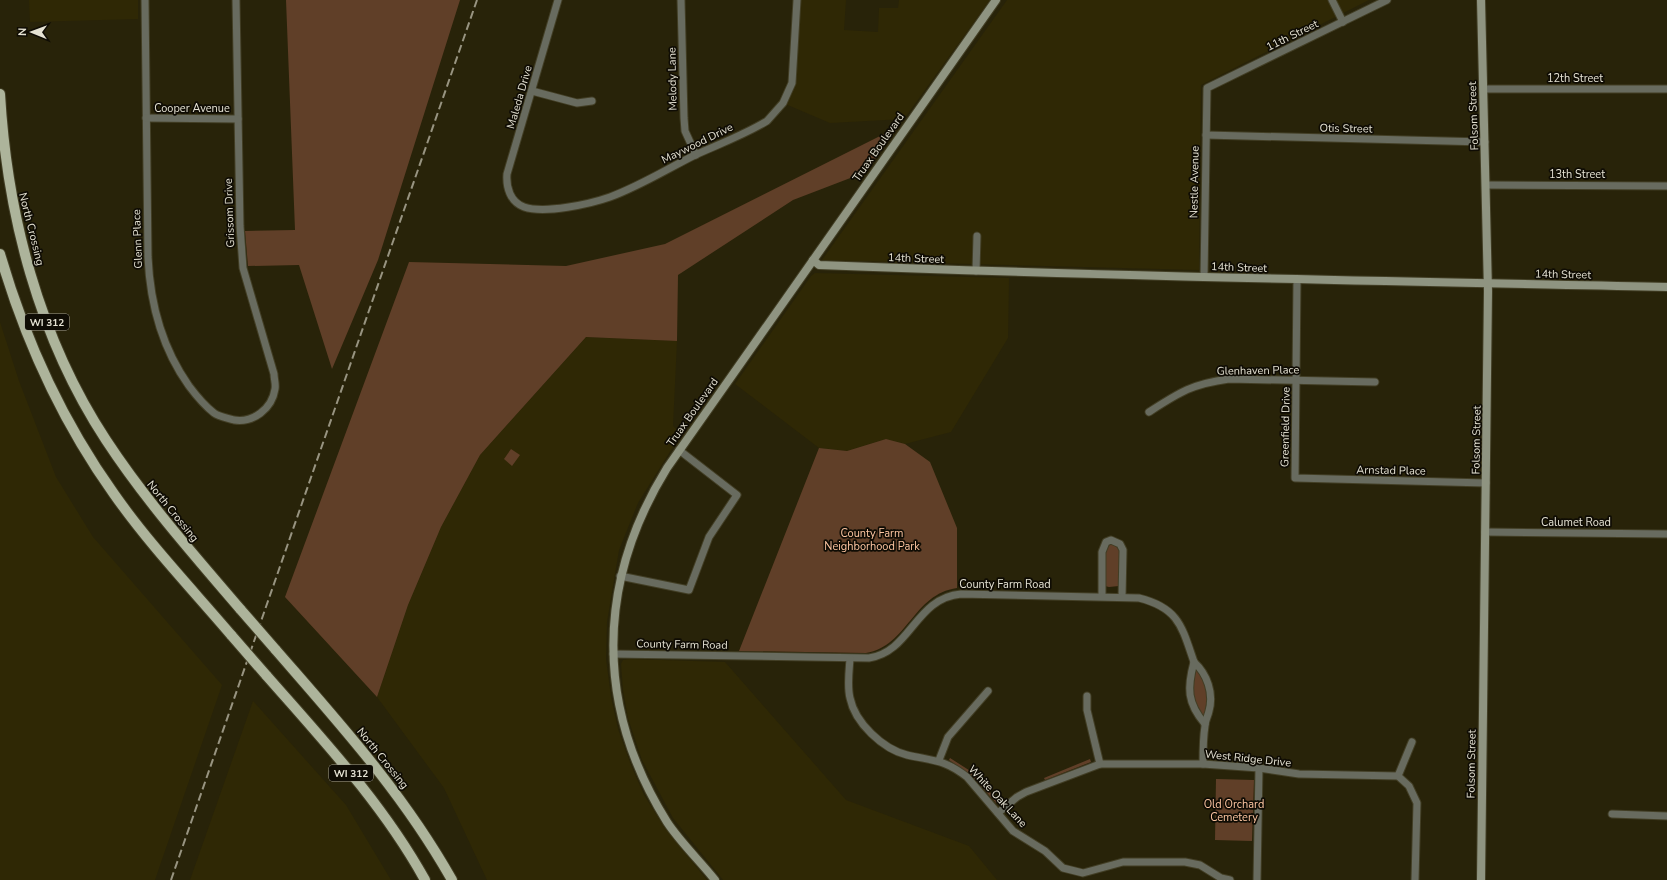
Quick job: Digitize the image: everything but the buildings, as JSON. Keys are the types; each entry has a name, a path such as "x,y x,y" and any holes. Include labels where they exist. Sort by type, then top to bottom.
{"main road":[{"name":"North Crossing","path":"0,94 5,159 17,227 41,305 60,354 80,395 105,439 138,486 241,610 384,776 435,850 452,880"},
{"name":"WI 312","path":"0,254 10,290 35,355 48,383 86,452 114,494 142,530 360,785 389,822 425,880"}],"street":[{"name":"Glenn Place","path":"145,0 148,260 152,297 162,336 177,367 190,387 214,413 241,421 259,416"},
{"name":"Grissom Drive","path":"236,0 243,268 274,374 275,389 270,402 259,416"},
{"name":"Maleda Drive","path":"514,200 508,188 507,174 558,0"},
{"name":"Melody Lane","path":"681,0 685,131 696,155"},
{"name":"Maywood Drive","path":"514,200 524,207 542,209 570,207 593,202 625,191 767,121 783,103 792,83 797,0"},
{"name":"Truax Boulevard","path":"715,880 668,823 654,800 636,762 621,714 613,654 614,612 620,576 633,533 645,505 679,450 996,0"},
{"path":"1332,0 1343,22"},
{"name":"11th Street","path":"1207,88 1387,0"},
{"name":"Folsom Street","path":"1481,0 1488,283 1481,880"},
{"name":"Nestle Avenue","path":"1204,277 1207,88"},
{"name":"12th Street","path":"1483,89 1667,88"},
{"path":"532,91 577,103 592,101"},
{"name":"Cooper Avenue","path":"146,118 238,119"},
{"name":"Otis Street","path":"1206,135 1485,142"},
{"name":"13th Street","path":"1486,185 1667,186"},
{"path":"976,271 977,236"},
{"name":"14th Street","path":"813,260 819,265 976,271 1297,280 1667,287"},
{"name":"Greenfield Drive","path":"1295,478 1297,280"},
{"name":"Glenhaven Place","path":"1149,412 1185,389 1207,382 1229,379 1375,382"},
{"path":"620,576 689,590 709,537 737,495 679,450"},
{"name":"Arnstad Place","path":"1295,478 1486,483"},
{"name":"Calumet Road","path":"1485,532 1667,534"},
{"path":"1102,596 1103,547 1111,540 1120,544 1123,550 1122,597"},
{"name":"County Farm Road","path":"613,654 850,659 877,657 888,652 900,641 929,607 948,596 961,594 1139,598 1152,601 1167,609 1181,624 1194,662 1201,670 1209,684 1211,696 1210,710 1205,724 1203,764"},
{"name":"White Oak Lane","path":"850,659 849,691 852,707 871,732 888,746 898,751 939,760 967,777 1013,831 1046,851 1063,868 1074,872 1092,872 1123,862 1185,862 1200,865 1221,878 1230,880"},
{"name":"County Farm Road","path":"1194,662 1189,689 1190,702 1197,715 1205,724"},
{"path":"939,760 948,737 988,691"},
{"path":"1087,696 1087,710 1100,764"},
{"path":"1412,742 1398,776 1409,786 1417,803 1415,880"},
{"name":"West Ridge Drive","path":"998,813 1017,797 1026,792 1100,764 1203,764 1259,768 1299,774 1398,776"},
{"path":"1257,880 1259,768"},
{"path":"1612,814 1667,816"}],"shaded area":[{"path":"29,0 138,0 138,19 30,22"},
{"path":"797,0 846,0 844,30 878,32 879,8 898,8 899,0 990,0 904,119 830,123 783,103 789,92"},
{"path":"1007,0 1369,0 1201,85 1199,270 822,260"},
{"path":"815,273 1009,278 1008,338 951,432 905,444 886,439 847,451 819,448 735,384 811,276"},
{"path":"0,322 19,381 56,477 93,537 222,685 155,880 0,880"},
{"path":"586,337 677,341 673,426 681,434 638,503 619,550 607,622 606,659 611,697 618,729 644,795 665,828 707,880 487,880 444,788 377,697 408,605 441,527 480,455"},
{"path":"623,660 725,662 846,800 969,846 997,880 723,880 673,818 642,760 628,718 623,690 621,664"},
{"path":"253,701 346,805 391,880 190,880"}],"green space":[{"path":"286,0 460,0 378,260 332,369 299,265 248,266 245,231 295,230"},
{"path":"898,127 866,172 793,200 678,275 677,341 586,337 480,455 441,527 408,605 377,697 285,597 409,262 566,266 665,244"},
{"name":"County Farm Neighborhood Park","path":"886,439 905,444 930,462 957,528 957,588 942,592 930,600 920,609 892,641 880,648 866,653 739,651 819,448 847,451"},
{"path":"511,449 520,455 512,466 504,459"},
{"path":"1113,544 1120,550 1119,586 1109,587 1105,586 1105,550 1107,546"},
{"path":"1196,670 1204,679 1206,685 1208,699 1206,713 1203,718 1197,707 1194,695"},
{"path":"950,758 975,774 998,802 996,803 972,776 949,760"},
{"path":"1090,759 1091,762 1045,780 1044,778"},
{"name":"Old Orchard Cemetery","path":"1216,779 1254,780 1252,841 1215,840"}],"railway":[{"path":"171,880 477,0"}]}
